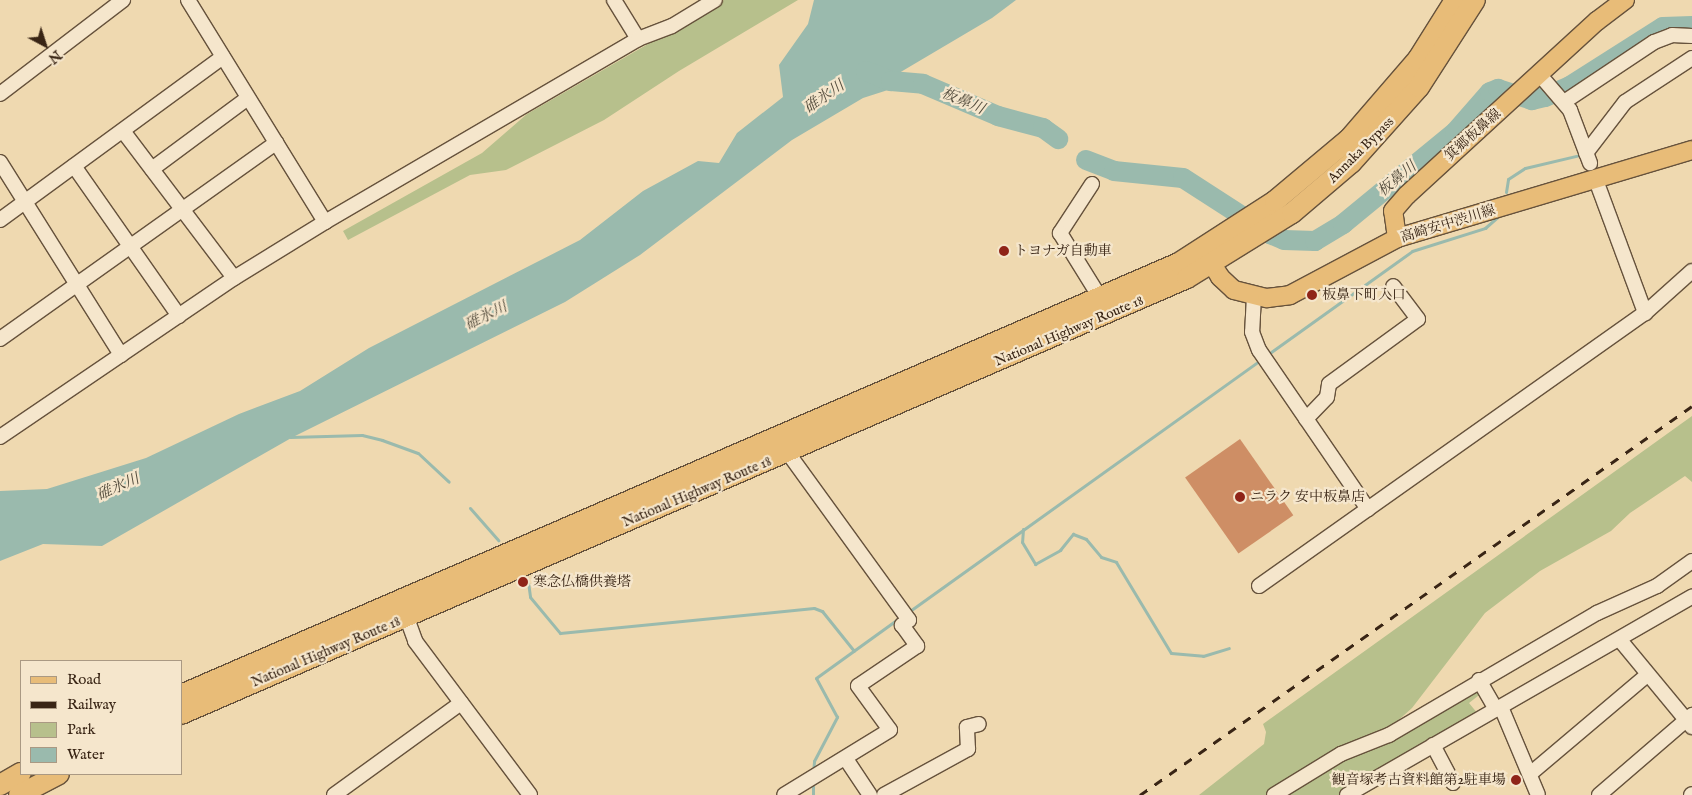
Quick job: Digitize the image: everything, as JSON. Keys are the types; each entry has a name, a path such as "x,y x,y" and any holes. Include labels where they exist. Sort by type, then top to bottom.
{"highway":[{"name":"Annaka Bypass","path":"1207,257 1242,225 1320,167 1388,98 1418,59 1455,0"},
{"name":"Annaka Bypass","path":"1207,257 1268,229 1351,163 1402,107 1475,0"},
{"name":"National Highway Route 18","path":"182,714 403,609 782,445 1101,299 1207,257"},
{"name":"National Highway Route 18","path":"782,445 1143,300 1207,257"},
{"name":"National Highway Route 18","path":"182,695 403,609"},
{"path":"0,785 20,774"},
{"path":"20,795 57,775"}],"main road":[{"path":"1544,79 1625,0"},
{"name":"箕郷板鼻線","path":"1397,238 1393,211 1398,205 1508,102 1522,90 1544,79"},
{"name":"高崎安中渋川線","path":"1207,257 1234,290 1254,296 1281,297 1302,292 1397,238 1692,150"}],"street":[{"path":"0,94 123,0"},
{"path":"188,0 326,222"},
{"path":"614,0 638,39"},
{"path":"0,437 234,278 638,39 672,26 715,0"},
{"path":"1562,99 1654,42 1672,35 1692,36"},
{"path":"0,220 223,57"},
{"path":"1544,79 1562,99 1588,158 1625,102 1692,58"},
{"path":"152,169 248,98"},
{"path":"123,131 234,278"},
{"path":"0,340 276,143"},
{"path":"0,162 121,355"},
{"path":"74,166 179,316"},
{"path":"1597,183 1645,312"},
{"path":"1092,184 1060,233 1101,299"},
{"path":"1259,586 1645,312 1692,271"},
{"path":"1306,419 1327,397 1328,384 1418,320 1393,286"},
{"path":"1254,296 1254,342 1368,509"},
{"path":"782,445 909,620 902,625 917,646 858,686 890,730 846,759 784,795"},
{"path":"1274,795 1341,754 1389,735 1479,680 1597,613 1657,586 1692,561"},
{"path":"1347,795 1692,597"},
{"path":"403,609 416,641 530,795"},
{"path":"1599,795 1690,721 1647,675 1620,640"},
{"path":"1530,774 1647,675"},
{"path":"1479,680 1499,708 1538,795"},
{"path":"334,795 461,703"},
{"path":"884,795 968,749 967,727 979,724"},
{"path":"1433,745 1453,783"},
{"path":"846,759 870,795"}],"green space":[{"path":"724,0 798,0 679,71 604,120 506,170 470,175 348,240 343,231 482,153 527,114"},
{"path":"1692,416 1692,482 1685,476 1630,513 1611,531 1540,571 1485,613 1412,708 1393,725 1269,795 1199,795 1264,744 1266,732 1263,724"},
{"path":"1473,685 1483,692 1469,703 1478,714 1340,795 1278,795"}],"water":[{"name":"碓氷川","path":"814,0 1016,0 992,18 899,73 891,81 891,89 863,98 792,140 640,255 565,302 293,437 102,546 43,544 0,561 0,491 47,489 146,458 239,414 300,391 369,348 580,240 643,191 698,161 719,163 737,133 783,97 779,65 808,24"}],"building":[{"name":"ニラク 安中板鼻店","path":"1240,439 1293,515 1238,554 1185,477"}],"waterway":[{"name":"板鼻川","path":"1086,160 1114,171 1183,178 1270,234 1284,240 1315,241 1343,224 1455,132 1490,92 1498,89 1532,100 1545,97 1570,86 1663,27 1692,26"},
{"name":"板鼻川","path":"866,71 891,81 923,84 998,116 1043,128 1058,139"},
{"path":"1506,192 1508,179 1525,168 1580,155"},
{"path":"1267,355 1412,251 1485,228 1501,214"},
{"path":"907,613 1262,359"},
{"path":"290,437 362,435 382,440 418,453 449,482"},
{"path":"470,508 498,540"},
{"path":"1023,529 1022,542 1035,564 1060,550 1073,534 1086,539 1101,557 1116,562 1171,653 1203,656 1229,648"},
{"path":"528,582 530,597 560,633 814,608 822,611 854,651"},
{"path":"813,773 814,761 837,717 816,678 902,616"},
{"path":"813,782 813,795"}],"railway":[{"path":"1140,795 1692,406"}],"place":[{"name":"トヨナガ自動車","path":"1004,251"},
{"name":"板鼻下町入口","path":"1312,295"},
{"name":"ニラク 安中板鼻店","path":"1240,497"},
{"name":"寒念仏橋供養塔","path":"523,582"},
{"name":"観音塚考古資料館第2駐車場","path":"1516,780"}]}
